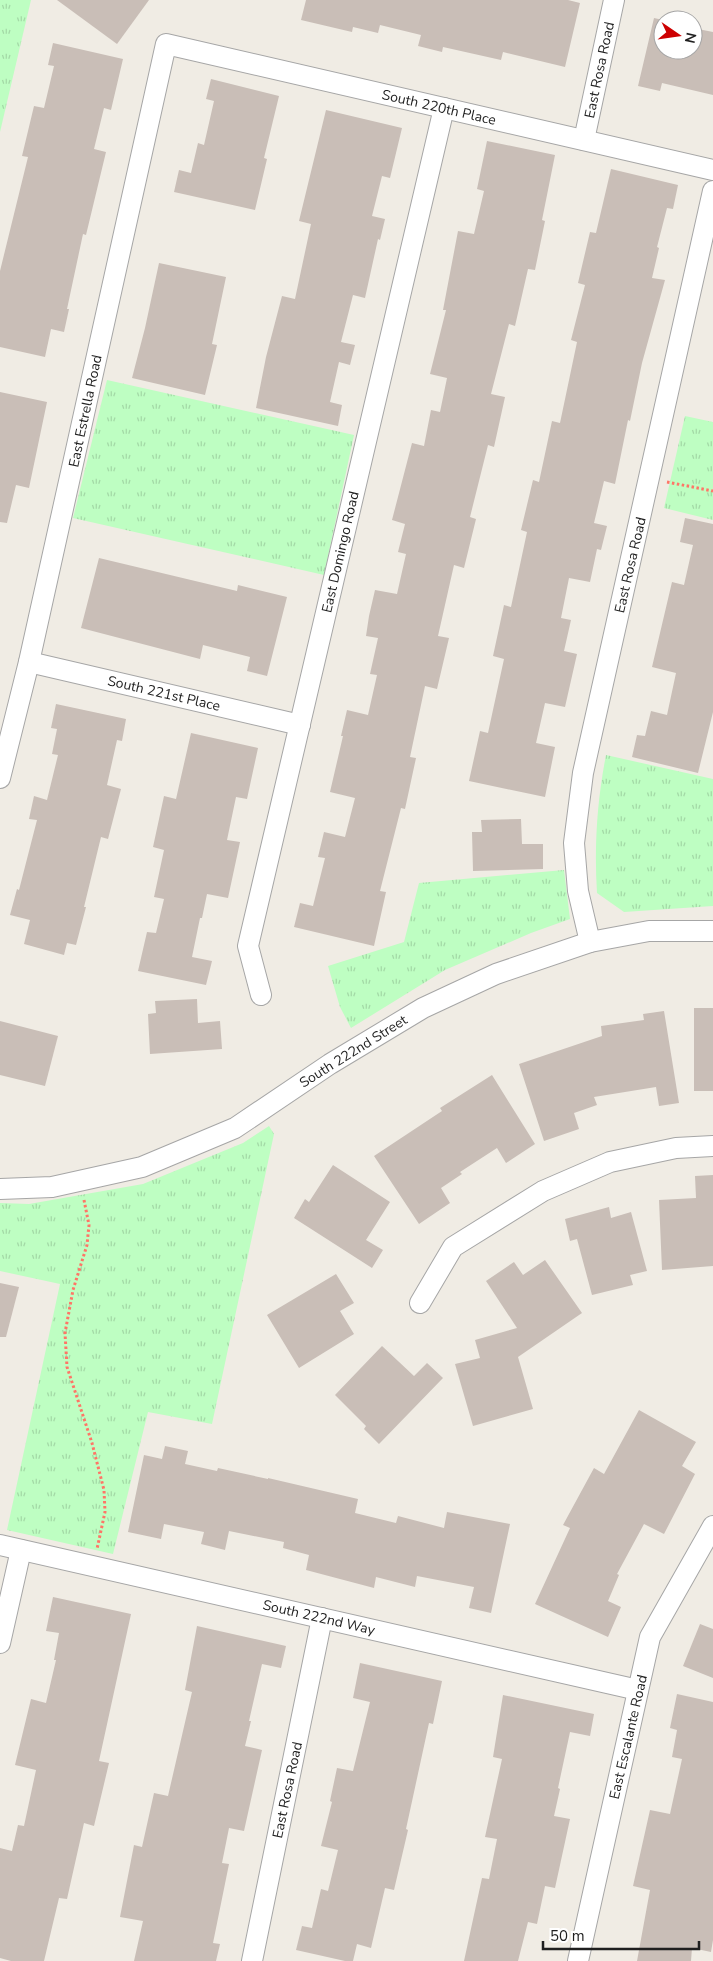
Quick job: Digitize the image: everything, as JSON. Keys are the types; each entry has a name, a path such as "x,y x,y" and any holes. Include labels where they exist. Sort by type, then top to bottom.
{"street":[{"name":"East Rosa Road","path":"584,140 614,0"},
{"name":"South 220th Place","path":"166,44 713,170"},
{"name":"East Estrella Road","path":"0,778 29,662 166,44"},
{"name":"East Domingo Road","path":"261,995 248,946 444,108"},
{"name":"East Rosa Road","path":"590,942 578,890 574,843 584,773 713,191"},
{"name":"South 221st Place","path":"29,662 300,725"},
{"name":"South 222nd Street","path":"0,1189 52,1187 142,1167 235,1128 330,1064 423,1008 496,974 590,942 649,931 713,931"},
{"path":"420,1303 452,1247 543,1191 610,1162 676,1148 713,1146"},
{"name":"East Escalante Road","path":"578,1961 650,1637 713,1526"},
{"name":"South 222nd Way","path":"0,1545 638,1690"},
{"path":"0,1643 21,1550"},
{"name":"East Rosa Road","path":"252,1961 322,1618"}],"path":[{"path":"649,479 713,491"},
{"path":"80,1181 89,1225 87,1245 73,1290 65,1333 69,1372 92,1443 104,1490 105,1512 93,1566"}],"green space":[{"path":"0,0 31,0 0,132"},
{"path":"107,380 354,435 324,575 73,518"},
{"path":"685,416 713,422 713,520 664,508"},
{"path":"606,755 713,779 713,906 624,912 597,893 597,824 600,789"},
{"path":"564,870 570,919 531,933 445,970 351,1028 340,1007 328,966 404,942 419,883"},
{"path":"269,1126 274,1134 212,1424 148,1412 113,1554 7,1530 60,1284 0,1271 0,1203 29,1204 143,1184 243,1143"}],"building":[{"path":"57,0 149,0 117,44"},
{"path":"306,0 568,0 580,3 565,67 503,52 501,60 443,47 442,52 418,46 421,35 380,25 378,33 353,27 352,32 301,20"},
{"path":"653,22 653,60 703,60 703,30 713,32 713,95 662,83 660,91 638,86"},
{"path":"53,43 123,59 111,110 104,108 94,149 106,152 86,235 83,234 64,332 51,329 45,357 0,347 0,271 28,157 22,156 34,106 44,108 54,66 48,65"},
{"path":"211,79 279,96 264,158 267,159 255,210 174,192 179,170 191,173 198,143 204,145 214,101 206,99"},
{"path":"326,110 402,128 390,178 382,176 372,216 385,219 380,240 378,239 365,298 353,295 341,342 355,345 350,365 339,362 330,402 342,405 338,426 256,408 266,357 282,296 295,299 311,224 299,221"},
{"path":"487,141 555,155 542,220 545,221 535,270 528,269 515,326 509,324 491,394 505,397 494,447 488,445 470,517 476,519 464,568 454,565 438,636 449,638 437,689 425,686 410,757 416,758 405,809 401,808 380,891 386,892 374,946 294,927 300,903 313,906 325,858 318,857 324,832 345,837 355,798 330,792 343,736 341,736 347,710 368,715 377,675 370,674 378,638 366,636 369,616 375,590 397,594 406,554 398,552 405,524 392,520 412,443 424,446 431,410 440,412 447,378 430,374 446,310 443,310 458,231 474,234 484,191 477,189"},
{"path":"611,169 678,185 673,209 667,208 657,247 659,248 652,278 665,280 642,363 630,421 628,420 615,484 604,481 594,523 607,526 601,550 597,549 590,582 569,578 561,618 571,620 564,651 577,654 565,707 545,703 536,743 555,747 545,797 469,781 480,731 488,733 504,659 493,656 504,605 511,607 527,532 521,530 533,480 539,482 552,421 560,423 577,342 571,340 585,285 578,283 590,232 596,233"},
{"path":"159,263 226,277 212,344 217,345 205,395 132,378"},
{"path":"0,392 47,402 29,488 16,485 7,523 0,522"},
{"path":"685,518 713,524 713,712 698,773 632,757 637,735 645,736 651,711 667,715 676,673 652,667 672,582 684,585 693,545 680,542"},
{"path":"99,558 237,591 238,585 287,597 267,676 247,671 250,657 203,645 200,659 81,628"},
{"path":"56,704 126,719 122,741 117,740 107,785 121,789 108,839 101,837 76,945 67,943 64,955 24,944 30,920 10,915 17,889 19,890 37,820 29,819 34,796 47,800 58,755 52,754 57,729 51,728"},
{"path":"191,733 258,748 247,799 236,797 227,840 240,842 228,898 207,894 202,918 200,918 192,957 212,961 206,985 138,971 147,932 156,933 164,899 154,897 164,850 153,847 164,796 176,799"},
{"path":"521,819 522,844 543,844 543,869 473,871 472,832 482,832 481,820"},
{"path":"197,999 198,1023 220,1021 222,1049 150,1054 148,1014 156,1013 155,1001"},
{"path":"694,1008 713,1008 713,1091 694,1091"},
{"path":"664,1011 679,1103 659,1106 656,1087 594,1097 597,1105 574,1113 579,1129 544,1141 519,1064 602,1036 601,1026 644,1020 643,1014"},
{"path":"0,1021 58,1036 45,1086 0,1075"},
{"path":"492,1075 535,1144 506,1163 497,1148 460,1172 462,1174 441,1188 450,1203 419,1224 374,1156 442,1111 440,1108"},
{"path":"333,1165 390,1202 366,1240 383,1250 372,1268 294,1218 305,1199 309,1202"},
{"path":"713,1175 713,1266 662,1270 659,1200 696,1198 695,1176"},
{"path":"609,1207 611,1218 631,1212 647,1271 630,1275 633,1285 592,1295 577,1239 570,1241 565,1219"},
{"path":"545,1260 582,1313 518,1357 533,1409 473,1426 455,1364 480,1358 475,1340 517,1328 486,1281 514,1262 523,1275"},
{"path":"336,1274 354,1303 340,1311 354,1334 299,1368 267,1315"},
{"path":"0,1283 19,1287 6,1337 0,1337"},
{"path":"382,1346 414,1376 427,1363 443,1378 379,1444 364,1429 366,1426 335,1395"},
{"path":"639,1410 696,1442 682,1466 695,1474 664,1534 644,1524 617,1574 619,1575 608,1601 621,1607 608,1637 535,1604 570,1528 563,1525 594,1468 604,1474"},
{"path":"165,1446 188,1451 185,1464 217,1471 218,1468 268,1478 358,1499 355,1513 396,1523 398,1516 444,1528 447,1512 510,1524 491,1613 469,1608 474,1587 417,1576 415,1587 376,1577 374,1588 306,1570 309,1555 283,1548 284,1542 229,1531 225,1550 201,1544 204,1532 164,1524 161,1539 128,1532 144,1455 162,1459"},
{"path":"53,1597 131,1614 99,1761 109,1763 94,1826 84,1823 67,1899 59,1898 44,1961 11,1961 0,1958 0,1848 12,1851 18,1825 24,1826 36,1770 15,1765 31,1699 46,1703 56,1660 54,1660 59,1633 46,1631"},
{"path":"700,1624 713,1629 713,1678 683,1666"},
{"path":"197,1626 286,1646 281,1668 262,1664 249,1721 251,1721 245,1746 262,1750 244,1831 229,1828 222,1863 229,1864 213,1943 220,1944 216,1961 134,1961 143,1921 120,1917 134,1845 142,1847 154,1793 168,1796 192,1692 185,1690"},
{"path":"360,1663 442,1681 433,1724 429,1723 394,1890 385,1888 371,1948 357,1944 353,1961 345,1961 296,1950 302,1926 312,1928 321,1889 328,1891 338,1850 321,1846 332,1802 330,1801 337,1768 353,1771 370,1702 353,1698"},
{"path":"677,1694 713,1702 713,1940 711,1952 692,1948 691,1961 637,1961 650,1890 633,1886 650,1810 670,1814 682,1759 672,1757 677,1730 670,1728"},
{"path":"503,1695 594,1714 590,1736 570,1732 554,1816 570,1819 555,1888 545,1886 537,1924 528,1922 518,1961 464,1961 482,1878 489,1879 497,1839 485,1837 502,1759 493,1757"}]}
